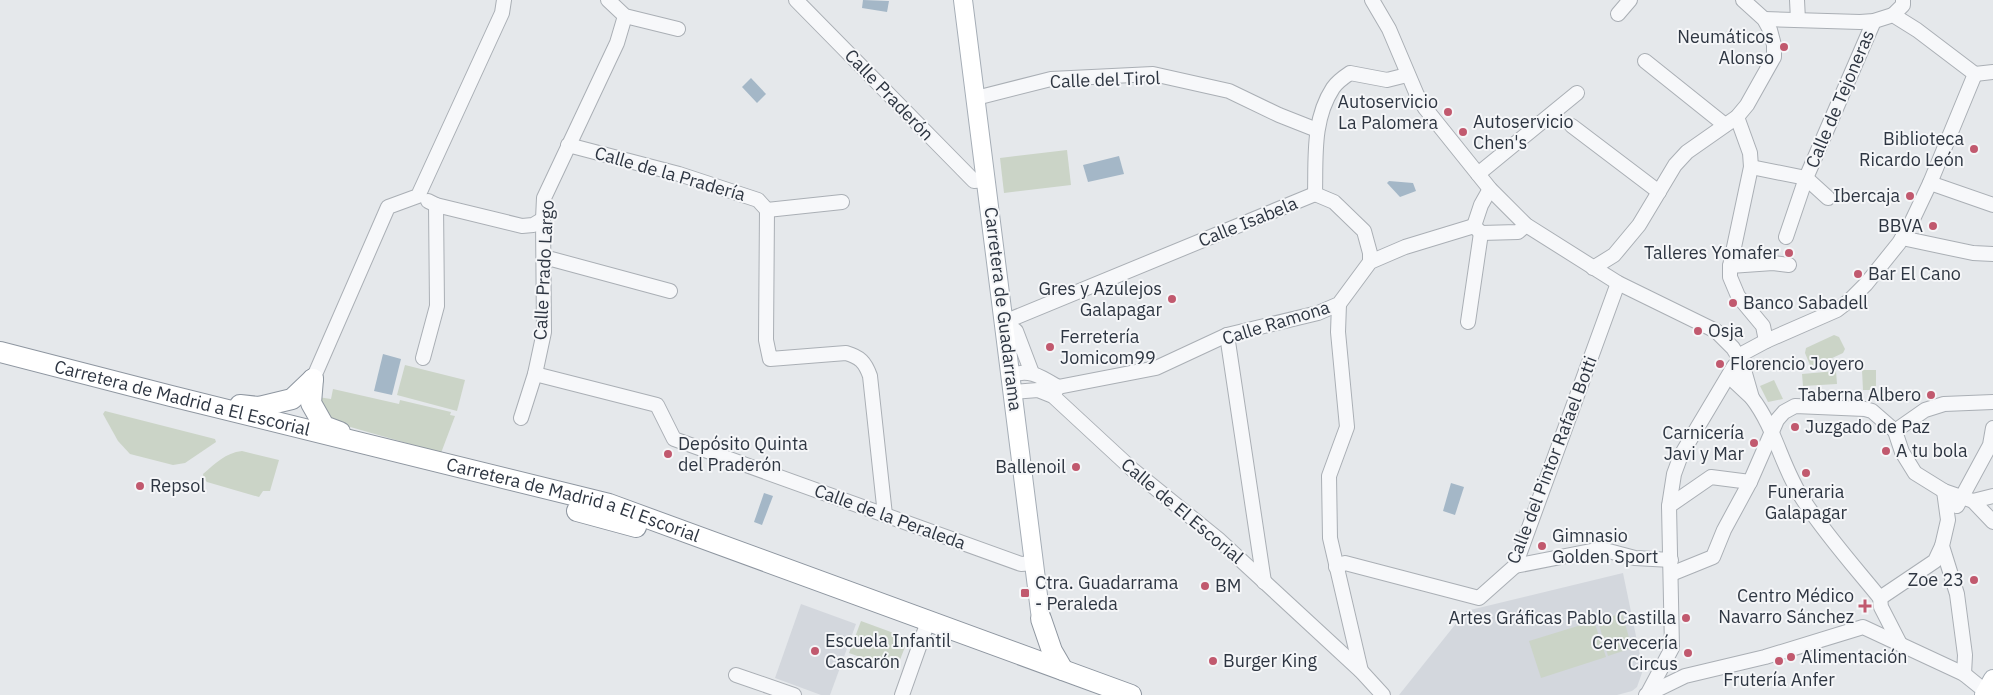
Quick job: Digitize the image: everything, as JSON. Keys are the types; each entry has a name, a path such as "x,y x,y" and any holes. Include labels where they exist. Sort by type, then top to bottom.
{"highway":[{"name":"Carretera de Madrid a El Escorial","path":"0,352 389,451 609,504 1132,695"},
{"name":"Carretera de Madrid a El Escorial","path":"0,365 600,516 669,538 1101,695"},
{"path":"172,396 259,407 292,399 313,378"},
{"path":"313,378 311,403 324,426 389,451"},
{"path":"1017,653 1026,650 1032,643 1041,619"},
{"path":"1041,619 1052,651 1063,670"}],"main road":[{"name":"Carretera de Guadarrama","path":"963,0 1041,619"}],"street":[{"path":"313,378 388,207 418,196 502,13 504,0"},
{"path":"608,0 625,16 678,29"},
{"name":"Calle Praderón","path":"796,0 974,181 986,180"},
{"path":"1372,0 1388,29 1416,95 1490,189 1526,224 1618,284 1716,332 1738,356 1756,403 1772,431 1803,501 1880,598 1880,607 1900,644"},
{"path":"1618,14 1630,0"},
{"path":"1594,268 1614,255 1639,224 1676,165 1687,152 1731,121 1747,105 1774,57 1774,45 1770,30 1764,19 1743,0"},
{"path":"1798,0 1798,20"},
{"path":"1764,19 1874,21 1893,15 1903,5 1903,0"},
{"path":"1893,15 1917,30 1975,74 1993,72"},
{"name":"Calle Prado Largo","path":"521,418 536,374 544,332 542,219 544,198 617,44 625,16"},
{"name":"Calle de Tejoneras","path":"1786,237 1806,178 1874,21"},
{"path":"1645,61 1731,121 1750,153 1751,167 1730,266 1730,277 1738,296 1763,326 1766,341"},
{"name":"Calle Isabela","path":"1004,322 1315,194 1317,130 1333,87 1350,73 1387,80 1408,75"},
{"name":"Calle del Tirol","path":"976,98 1051,79 1153,74 1229,91 1279,115 1317,130"},
{"path":"1685,676 1671,664 1669,506 1674,474 1681,455 1731,373 1738,356 1766,341 1837,310 1866,284 1902,238 1930,184 1975,74"},
{"path":"1478,174 1577,92"},
{"path":"1572,126 1659,192"},
{"name":"Calle de la Pradería","path":"568,146 679,174 758,200 767,210 766,340 770,359 846,354 858,356 866,364 870,376 885,515"},
{"path":"1751,167 1806,178 1828,198"},
{"path":"1930,184 1993,205"},
{"path":"1468,322 1481,205 1490,189"},
{"path":"1315,194 1334,202 1364,231 1370,253 1370,262 1405,247 1460,228 1518,232 1526,224"},
{"path":"418,196 436,205 522,226 533,225 542,219"},
{"name":"Calle de la Pradería","path":"767,210 842,202"},
{"path":"423,358 437,306 436,205"},
{"path":"1902,238 1974,253 1993,254"},
{"path":"544,257 670,291"},
{"name":"Calle Ramona","path":"1055,391 1156,368 1228,335 1318,313 1339,304 1370,262"},
{"path":"1730,266 1773,263 1789,265"},
{"name":"Calle del Pintor Rafael Botti","path":"1336,567 1345,563 1479,598 1515,566 1618,284"},
{"path":"1339,304 1338,332 1347,427 1329,476 1330,538 1360,671"},
{"path":"1004,322 1016,331 1032,373"},
{"path":"1228,335 1264,582"},
{"path":"1020,371 1032,373 1055,391 1038,390 1012,384 1020,371"},
{"path":"1731,373 1736,383 1756,403 1872,410 1895,431 1902,452 1915,473 1944,491 1968,500 1993,522"},
{"name":"Calle de la Peraleda","path":"536,374 657,405 674,439 1021,564 1035,563"},
{"name":"Calle de El Escorial","path":"1055,391 1105,445 1218,539 1360,671 1383,695"},
{"path":"1895,431 1924,410 1944,404 1993,402"},
{"path":"1671,574 1713,557 1724,530 1750,482 1777,420 1784,412 1795,406"},
{"path":"1948,520 1968,500 1990,445 1993,428"},
{"path":"1669,506 1711,477 1750,482"},
{"path":"1880,598 1935,561 1942,546 1948,520 1944,491"},
{"path":"1968,500 1993,496"},
{"path":"1942,546 1957,594 1965,655 1964,674"},
{"path":"1515,566 1601,549 1636,558 1670,560"},
{"path":"1652,694 1685,676 1765,657 1863,627 1964,674 1988,690"},
{"path":"902,695 925,630"},
{"path":"1652,694 1672,648"},
{"path":"736,674 794,695"}],"shaded area":[{"path":"1067,150 1071,185 1004,193 1000,158"},
{"path":"1834,335 1839,337 1845,349 1843,353 1815,366 1810,365 1805,353 1806,348"},
{"path":"405,365 465,380 457,411 397,395"},
{"path":"1862,370 1876,370 1876,390 1863,390"},
{"path":"1836,371 1837,384 1803,386 1802,374"},
{"path":"1774,380 1783,399 1768,402 1760,386"},
{"path":"333,389 399,404 400,400 451,412 450,415 455,416 441,453 333,422 318,397 331,399"},
{"path":"105,411 215,439 216,442 185,463 173,465 130,454 118,441 103,414"},
{"path":"242,451 279,460 270,491 263,491 259,497 207,482 204,479 203,474 221,459"},
{"path":"1623,573 1643,670 1637,687 1632,691 1617,695 1399,695 1466,611"},
{"name":"Escuela Infantil Cascarón","path":"801,604 856,624 830,695 821,695 775,678"},
{"path":"1622,613 1632,648 1608,656 1598,621"},
{"path":"861,621 910,639 909,648 905,647 896,670 849,653"},
{"path":"1594,621 1606,657 1541,678 1529,641"}],"water":[{"path":"863,0 889,1 887,12 862,8"},
{"path":"751,78 766,94 757,103 742,87"},
{"path":"1119,156 1124,174 1088,182 1083,165"},
{"path":"1389,181 1413,183 1416,191 1400,197 1387,183"},
{"path":"383,354 401,359 392,395 374,391"},
{"path":"1451,483 1464,487 1455,515 1443,511"},
{"path":"764,493 773,496 762,525 754,522"}],"place":[{"name":"Neumáticos Alonso","path":"1784,47"},
{"name":"Autoservicio La Palomera","path":"1448,112"},
{"name":"Autoservicio Chen's","path":"1463,132"},
{"name":"Biblioteca Ricardo León","path":"1974,149"},
{"name":"Ibercaja","path":"1910,196"},
{"name":"BBVA","path":"1933,226"},
{"name":"Talleres Yomafer","path":"1789,253"},
{"name":"Bar El Cano","path":"1858,274"},
{"name":"Gres y Azulejos Galapagar","path":"1172,299"},
{"name":"Banco Sabadell","path":"1733,303"},
{"name":"Osja","path":"1698,331"},
{"name":"Ferretería Jomicom99","path":"1050,347"},
{"name":"Florencio Joyero","path":"1720,364"},
{"name":"Taberna Albero","path":"1931,395"},
{"name":"Juzgado de Paz","path":"1795,427"},
{"name":"Carnicería Javi y Mar","path":"1754,443"},
{"name":"A tu bola","path":"1886,451"},
{"name":"Depósito Quinta del Praderón","path":"668,454"},
{"name":"Ballenoil","path":"1076,467"},
{"name":"Funeraria Galapagar","path":"1806,473"},
{"name":"Repsol","path":"140,486"},
{"name":"Gimnasio Golden Sport","path":"1542,546"},
{"name":"Zoe 23","path":"1974,580"},
{"name":"BM","path":"1205,586"},
{"name":"Ctra. Guadarrama - Peraleda","path":"1025,593"},
{"name":"Centro Médico Navarro Sánchez","path":"1865,606"},
{"name":"Artes Gráficas Pablo Castilla","path":"1686,618"},
{"name":"Escuela Infantil Cascarón","path":"815,651"},
{"name":"Cervecería Circus","path":"1688,653"},
{"name":"Alimentación","path":"1791,657"},
{"name":"Burger King","path":"1213,661"},
{"name":"Frutería Anfer","path":"1779,661"}]}
